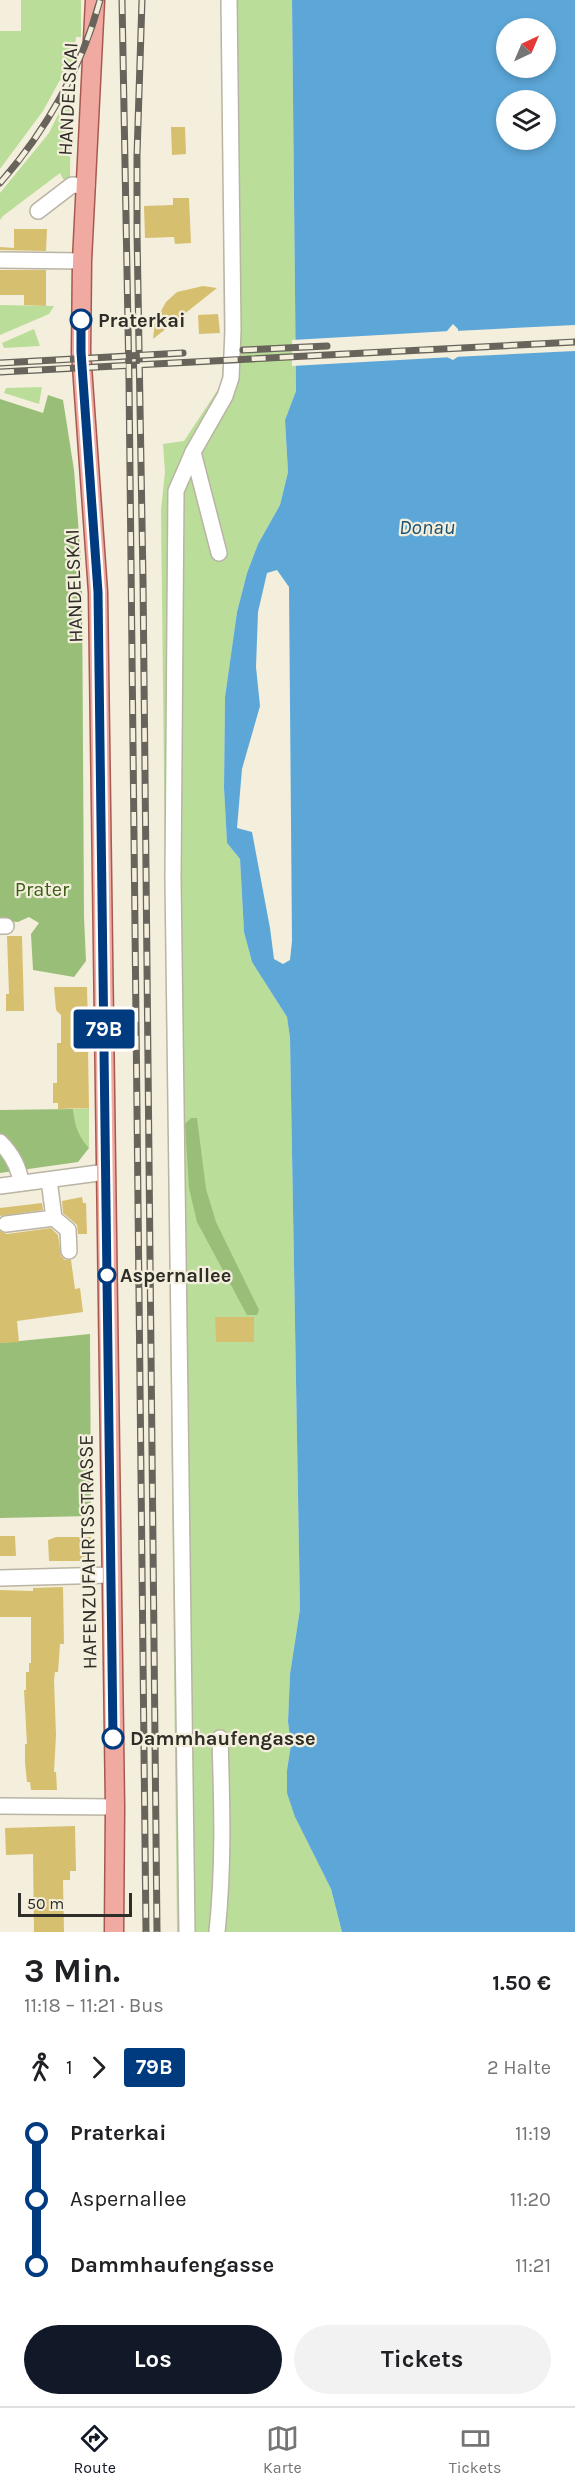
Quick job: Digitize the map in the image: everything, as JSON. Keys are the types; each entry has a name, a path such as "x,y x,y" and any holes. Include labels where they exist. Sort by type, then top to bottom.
{"main road":[{"name":"HANDELSKAI","path":"95,0 82,261 81,352 98,592 106,1172"},
{"name":"HAFENZUFAHRTSSTRASSE","path":"106,1172 115,1807 114,1932"}],"street":[{"path":"187,1932 173,856 176,491 193,452 225,396 231,378 233,306 229,0"},
{"path":"38,211 72,185 87,186"},
{"path":"0,260 82,261"},
{"path":"193,452 219,554"},
{"path":"0,1142 14,1159 20,1172 21,1183"},
{"path":"0,1186 106,1172"},
{"path":"49,1180 54,1218 68,1230 69,1251"},
{"path":"6,1224 54,1218"},
{"path":"0,1578 111,1575"},
{"path":"217,1932 223,1880 220,1738"},
{"path":"0,1806 115,1807"}],"green space":[{"path":"21,0 81,0 81,37 76,37 73,67 65,83 60,80 43,111 0,169 0,31 21,31"},
{"path":"222,0 292,0 296,391 285,420 288,472 280,505 258,544 247,573 237,612 225,697 224,788 227,843 240,859 244,932 252,962 287,1017 290,1038 300,1609 290,1674 288,1722 291,1746 287,1770 295,1817 331,1889 342,1932 177,1932 161,510 165,472 163,444 184,441 221,385 224,356"},
{"path":"71,88 70,177 67,180 63,179 60,173 0,220 0,193 49,133"},
{"path":"0,305 54,306 49,314 0,335"},
{"path":"34,329 40,346 4,348 2,343"},
{"path":"42,387 39,404 4,393 6,388"},
{"name":"Prater","path":"48,395 63,400 74,470 82,573 76,574 76,580 82,580 86,961 74,977 33,970 31,934 39,923 29,917 18,922 3,921 0,917 0,399 43,413"},
{"path":"89,1108 89,1148 78,1130 73,1109"},
{"path":"73,1109 78,1130 89,1148 78,1162 0,1173 0,1110"},
{"path":"191,1118 197,1118 206,1189 216,1222 259,1310 257,1315 247,1315 197,1222 189,1188 185,1124"},
{"path":"90,1334 91,1516 0,1518 0,1343"}],"water":[{"name":"Donau","path":"292,0 575,0 575,1932 342,1932 331,1889 295,1817 287,1793 287,1770 291,1745 288,1722 290,1674 300,1609 290,1038 287,1017 252,962 244,932 240,859 227,843 224,788 225,697 237,612 247,573 258,544 280,505 288,472 285,420 296,391","holes":["453,324 458,329 459,356 453,360 447,357 447,331","277,570 289,587 292,941 290,960 283,964 274,959 252,832 237,828 242,769 260,706 256,667 258,612 267,573"]}],"pier":[{"path":"575,325 575,351 453,357 456,356 455,331"},
{"path":"450,331 450,356 453,357 292,366 292,340"}],"building":[{"path":"171,127 185,127 186,154 172,155"},
{"path":"173,198 189,198 191,243 175,244 174,237 145,238 144,206 173,205"},
{"path":"14,229 47,229 46,251 0,250 0,247 14,248"},
{"path":"0,270 46,270 46,306 24,305 24,295 0,295"},
{"path":"203,286 217,288 153,339 155,322 166,302 177,292"},
{"path":"218,314 220,333 199,334 198,315"},
{"path":"7,936 22,936 24,1011 6,1011 6,994 9,994"},
{"path":"54,987 87,987 88,1027 74,1027 74,1052 88,1052 89,1108 58,1109 58,1103 53,1103 53,1083 57,1083 57,1043 61,1043 61,1015 56,1010"},
{"path":"82,1197 83,1203 86,1203 87,1234 78,1234 77,1225 63,1213 62,1201"},
{"path":"42,1203 43,1210 0,1216 0,1208"},
{"path":"51,1228 58,1235 61,1256 65,1260 71,1260 75,1289 80,1288 83,1312 17,1321 19,1342 0,1343 0,1231 7,1234"},
{"path":"215,1317 254,1317 254,1342 216,1342"},
{"path":"0,1536 15,1536 16,1556 0,1556"},
{"path":"56,1537 91,1537 91,1557 82,1557 82,1561 49,1561 48,1540"},
{"path":"63,1587 64,1644 60,1644 58,1672 55,1672 54,1681 56,1735 54,1772 56,1772 57,1790 31,1790 30,1782 27,1782 25,1763 25,1744 27,1744 24,1690 26,1690 26,1672 29,1672 29,1663 31,1663 31,1617 0,1617 0,1590 33,1591 33,1588"},
{"path":"75,1826 76,1871 70,1871 70,1880 63,1880 64,1932 34,1932 33,1854 6,1855 5,1828"}],"railway":[{"path":"0,183 47,120 73,74 100,0"},
{"path":"122,0 129,380 146,1932"},
{"path":"142,0 137,232 143,580 157,1932"},
{"path":"0,372 575,342"},
{"path":"243,350 327,346"},
{"path":"0,363 183,353"}],"bus line":[{"name":"79B","path":"81,320 81,352 98,592 113,1738"}],"place":[{"name":"Praterkai","path":"81,320"},
{"name":"Aspernallee","path":"107,1275"},
{"name":"Dammhaufengasse","path":"113,1738"}]}
